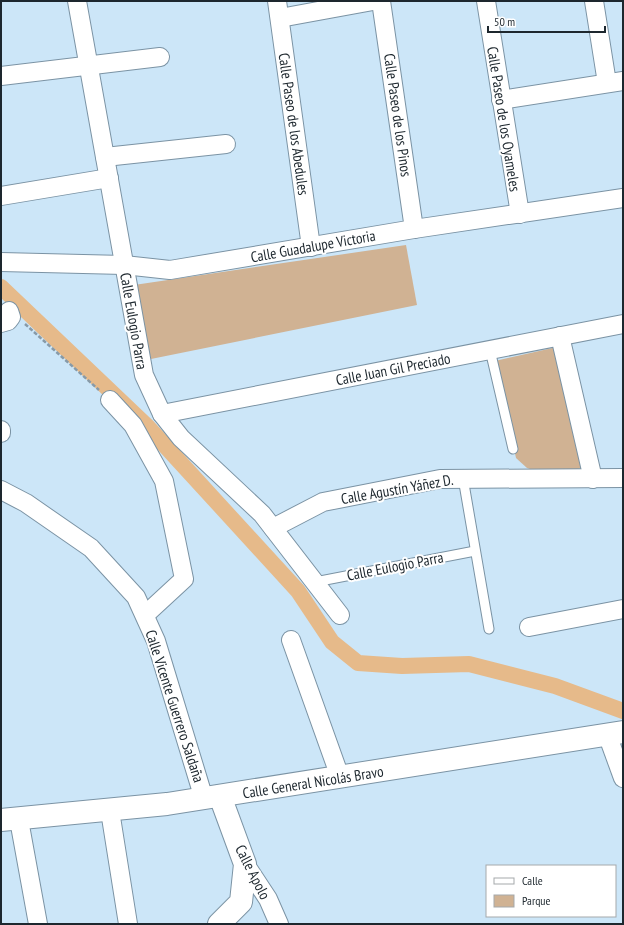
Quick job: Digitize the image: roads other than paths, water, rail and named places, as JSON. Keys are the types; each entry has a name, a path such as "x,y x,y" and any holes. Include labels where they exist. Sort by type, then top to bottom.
{"street":[{"name":"Calle Eulogio Parra","path":"77,1 144,375 162,414 181,438 262,514 340,615"},
{"path":"278,10 373,1"},
{"name":"Calle Paseo de los Pinos","path":"381,1 414,229"},
{"name":"Calle Paseo de los Oyameles","path":"486,1 520,214"},
{"path":"501,100 615,82 594,1"},
{"name":"Calle Paseo de los Abedules","path":"278,10 311,247"},
{"path":"1,76 160,57"},
{"path":"105,157 226,144"},
{"path":"1,196 109,178"},
{"name":"Calle Guadalupe Victoria","path":"1,262 124,265 170,270 414,229 623,198"},
{"name":"Calle Juan Gil Preciado","path":"162,414 623,324"},
{"path":"560,336 593,479"},
{"path":"110,400 133,424 164,481 184,579 144,615"},
{"name":"Calle Agustín Yáñez D.","path":"273,528 323,502 440,479 623,478"},
{"name":"Calle Vicente Guerrero Saldaña","path":"1,490 26,503 91,548 136,597 156,641 212,798"},
{"path":"529,627 623,608"},
{"path":"291,640 340,777"},
{"path":"613,733 623,778"},
{"name":"Calle General Nicolás Bravo","path":"10,820 110,811 212,798 487,755 613,733"},
{"name":"Calle Apolo","path":"212,798 246,864 268,900 279,924"},
{"path":"110,811 128,924"},
{"path":"10,820 38,924"},
{"path":"221,923 241,902 246,864"}],"lane":[{"path":"490,350 513,449"},
{"path":"463,478 489,629"},
{"name":"Calle Eulogio Parra","path":"315,582 475,551"}],"waterway":[{"path":"1,287 147,426 298,591 332,642 358,663 402,666 469,664 555,686 623,711"}]}
